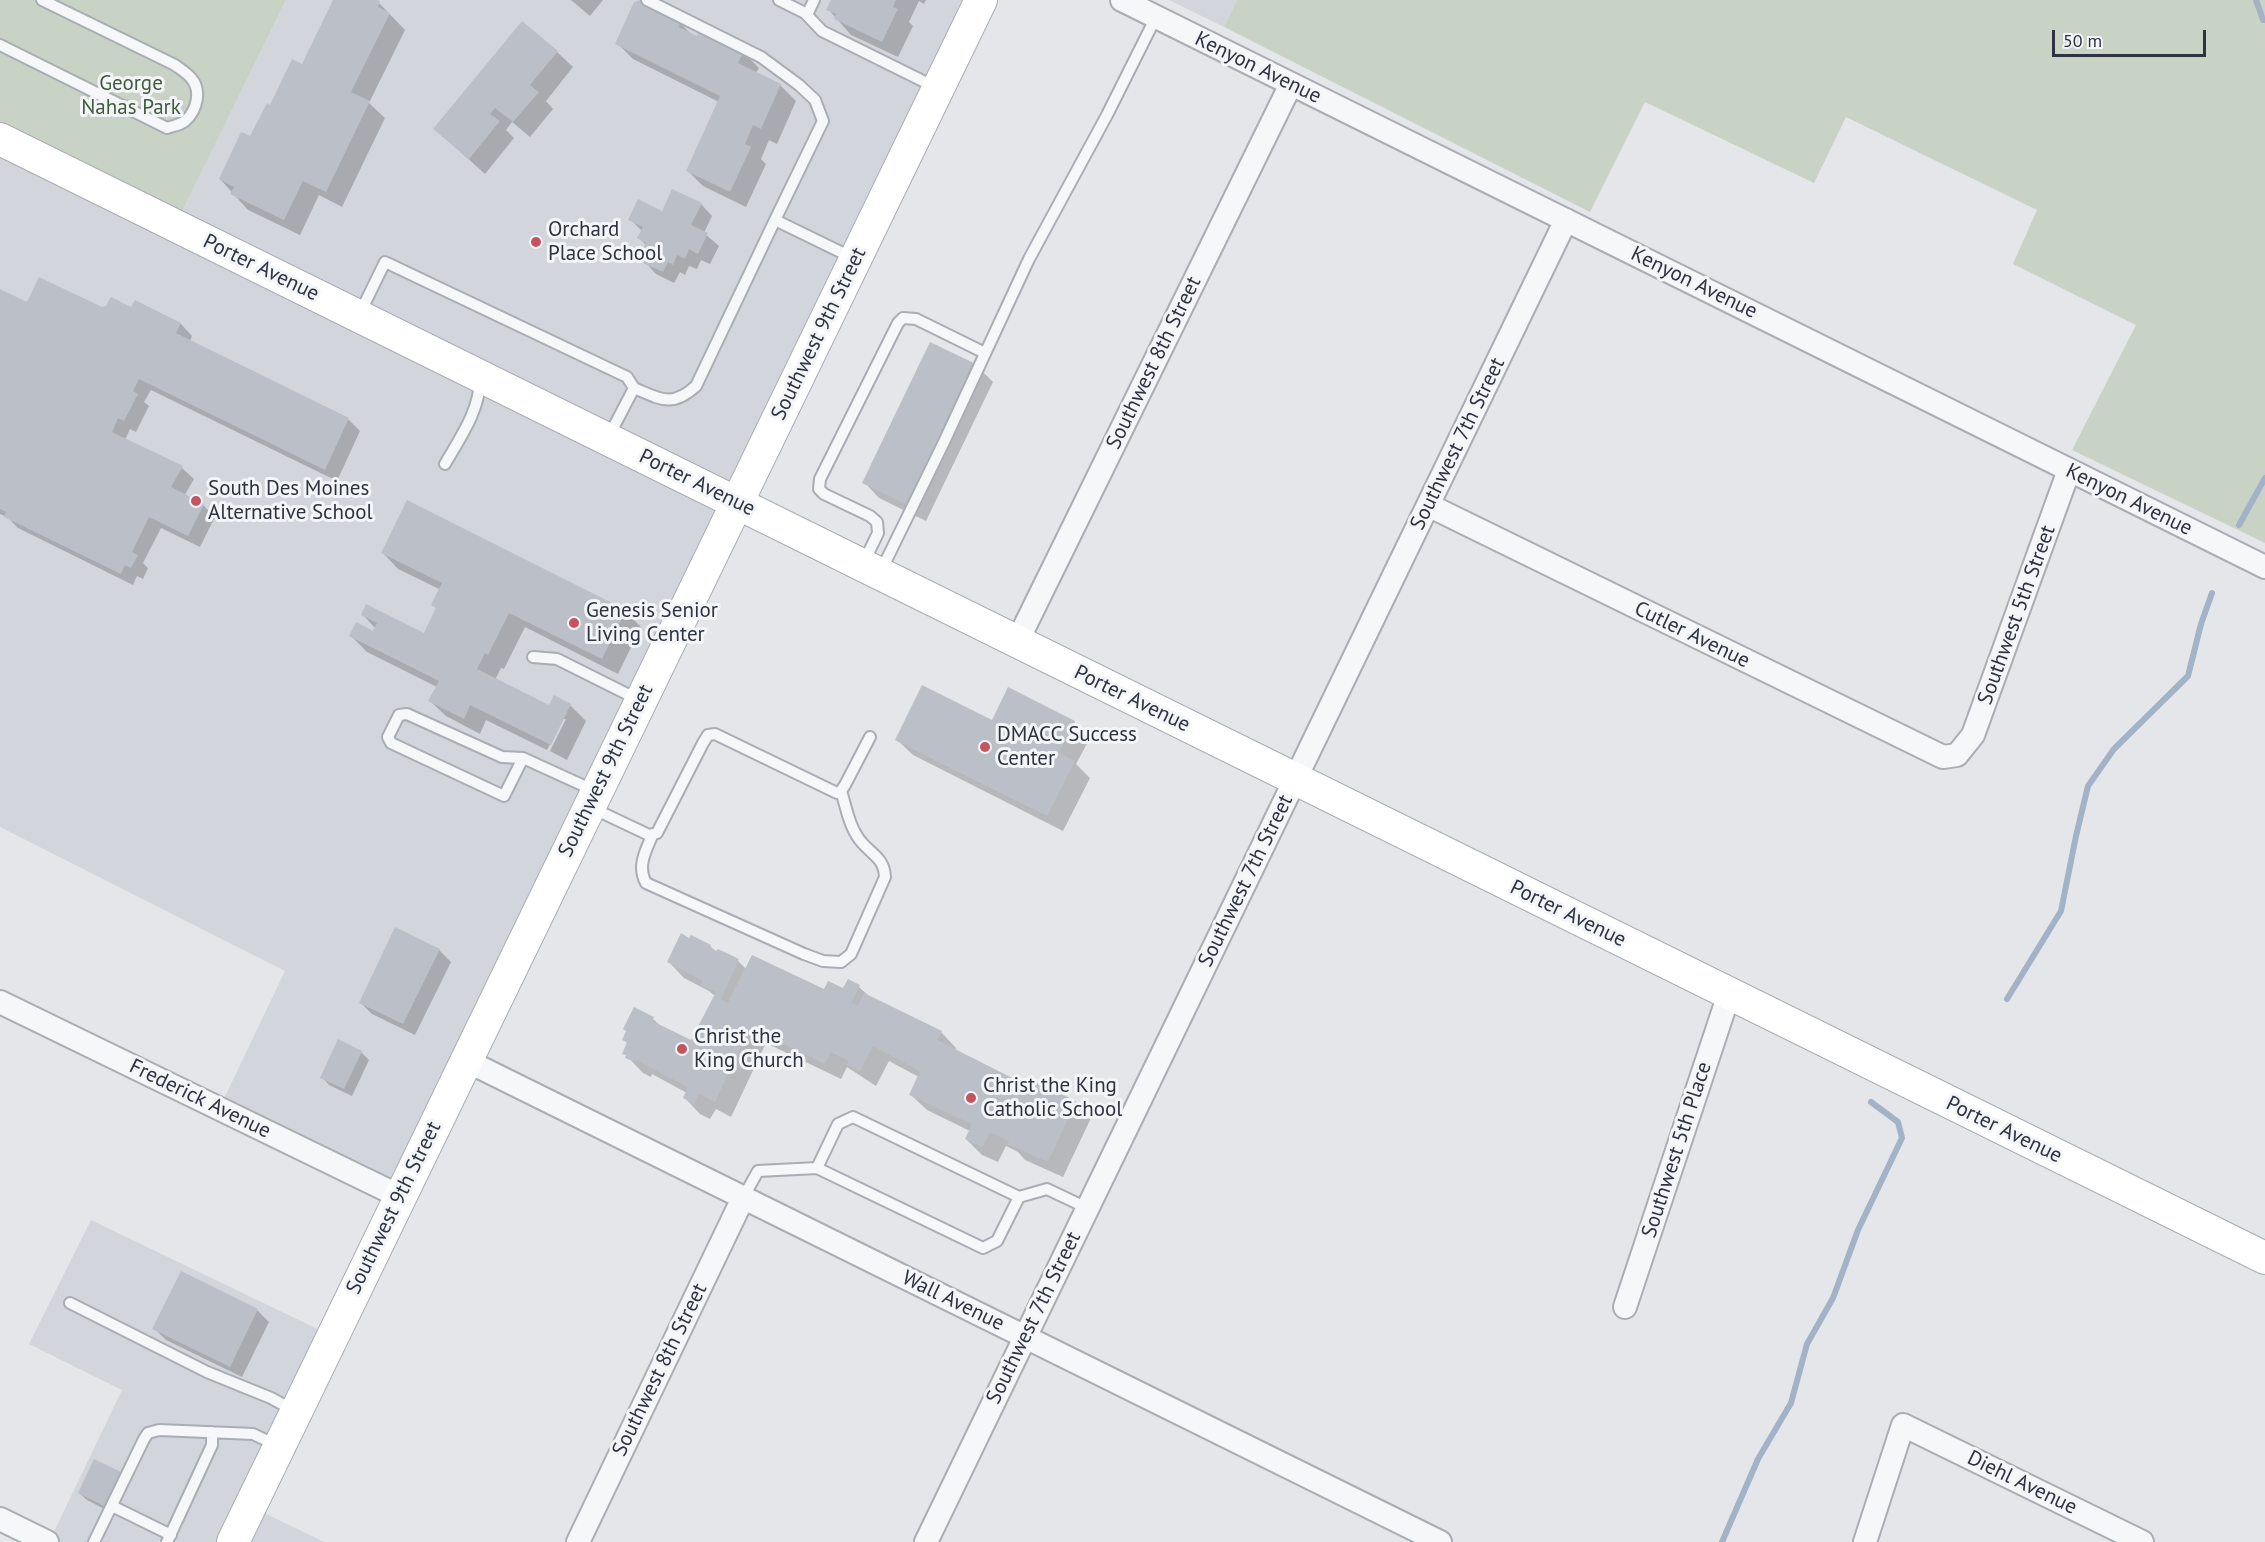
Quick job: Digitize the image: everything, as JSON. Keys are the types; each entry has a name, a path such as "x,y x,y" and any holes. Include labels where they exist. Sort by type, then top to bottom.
{"street":[{"name":"Southwest 9th Street","path":"233,1542 981,0"},
{"name":"Kenyon Avenue","path":"1122,0 2265,567"},
{"name":"Southwest 8th Street","path":"1017,642 1291,84"},
{"name":"Porter Avenue","path":"0,139 2265,1258"},
{"name":"Southwest 7th Street","path":"926,1542 1566,220"},
{"name":"Southwest 5th Street","path":"1957,755 1973,735 2069,470"},
{"name":"Cutler Avenue","path":"1428,505 1932,753 1943,757 1957,755"},
{"name":"Southwest 5th Place","path":"1625,1306 1729,994"},
{"name":"Frederick Avenue","path":"0,1002 399,1196"},
{"name":"Wall Avenue","path":"465,1060 1440,1542"},
{"name":"Southwest 8th Street","path":"578,1542 743,1198"},
{"name":"Diehl Avenue","path":"1865,1542 1903,1425 2142,1542"},
{"path":"0,1519 47,1542"}],"lane":[{"path":"0,45 167,128 183,123 192,114 196,104 197,89 192,78 175,66 42,0"},
{"path":"358,316 385,262 627,377 634,388 662,399 674,400 686,395 696,386 823,121 814,100 799,85 761,57 647,0"},
{"path":"779,0 807,15 822,32 938,88"},
{"path":"807,15 814,0"},
{"path":"871,570 985,353 1029,259 1107,115 1156,17"},
{"path":"775,220 855,259"},
{"path":"871,570 878,533 877,522 870,516 824,494 819,489 820,479 898,323 903,318 916,319 985,353"},
{"path":"445,464 474,412 480,393 480,376"},
{"path":"607,439 634,388"},
{"path":"533,657 557,659 640,701"},
{"path":"523,758 504,796 391,743 388,737 399,715 407,714 502,757 523,758 652,836"},
{"path":"841,791 856,835 867,849 882,860 885,866 885,877 850,954 841,962 823,961 804,954 646,883 642,875 641,868 652,836 661,827 708,735 715,734 837,793 841,791 870,737"},
{"path":"817,1168 838,1124 853,1117 1019,1197 1047,1189 1087,1208"},
{"path":"743,1198 758,1172 817,1168 983,1248 997,1241 1019,1197"},
{"path":"70,1302 207,1372 271,1398 296,1411"},
{"path":"94,1542 148,1433 159,1430 253,1434 279,1446"},
{"path":"112,1506 169,1538 212,1445 212,1432"}],"shaded area":[{"path":"286,0 981,0 399,1196 219,1109 285,971 0,827 0,139 175,226"},
{"path":"1169,0 1237,0 1224,27"},
{"path":"91,1220 332,1336 250,1506 324,1542 49,1542 122,1390 29,1344"}],"green space":[{"name":"George Nahas Park","path":"0,0 286,0 175,226 0,139"},
{"path":"1237,0 2265,0 2265,543 2072,450 2136,325 2013,264 2037,210 1846,117 1814,183 1645,102 1590,212 1224,27"}],"building":[{"path":"333,0 377,0 380,1 378,7 390,13 351,92 370,101 326,192 303,181 284,220 230,194 234,187 219,179 241,132 250,136 267,103 270,105 292,59 302,64"},
{"path":"640,0 678,18 679,27 697,36 703,31 744,51 738,63 781,84 761,129 753,125 745,144 751,147 730,192 686,171 720,96 615,44 634,2"},
{"path":"831,0 896,0 893,7 898,9 882,42 834,19 836,14 826,10"},
{"path":"522,21 558,51 530,85 539,92 513,122 495,108 490,114 500,121 469,159 433,129"},
{"path":"672,189 702,203 691,225 708,233 698,254 689,249 685,259 677,255 673,265 668,262 663,272 643,263 648,252 642,250 646,243 637,238 643,227 628,220 638,199 662,211"},
{"path":"39,277 102,307 106,306 111,297 131,307 135,300 181,323 176,333 349,418 325,470 139,379 133,391 138,394 124,421 118,418 112,432 183,466 171,487 204,504 188,536 149,517 132,552 138,555 131,568 125,565 121,574 4,517 6,512 0,509 0,289 27,302"},
{"path":"930,342 978,365 910,506 862,483"},
{"name":"Genesis Senior Living Center","path":"407,500 626,610 602,659 509,613 488,655 485,653 477,669 549,705 554,695 571,704 551,745 470,705 464,719 428,701 439,681 349,636 356,622 373,631 377,623 361,615 366,604 424,633 436,608 431,605 442,583 381,553"},
{"name":"DMACC Success Center","path":"922,685 992,720 1008,687 1075,721 1059,753 1075,761 1047,816 895,740"},
{"path":"395,927 440,949 403,1024 359,1003"},
{"name":"Christ the King Church","path":"681,933 689,938 691,935 711,945 710,947 716,951 718,949 739,959 721,999 728,1003 752,955 824,989 828,981 843,988 848,979 860,985 851,1003 858,1006 864,993 942,1031 937,1040 1034,1089 1037,1082 1076,1101 1048,1162 1008,1144 1009,1141 990,1132 982,1147 965,1139 972,1124 909,1095 920,1071 873,1046 860,1071 847,1065 849,1061 831,1052 825,1064 750,1028 715,1102 699,1094 694,1104 683,1098 688,1087 636,1060 635,1062 625,1058 626,1055 622,1054 627,1042 622,1040 626,1031 623,1029 634,1007 654,1017 652,1021 691,1040 716,992 701,985 703,981 667,962"},
{"path":"338,1039 362,1051 344,1089 320,1078"},
{"path":"181,1271 258,1309 230,1367 152,1329"},
{"path":"94,1459 121,1472 104,1506 78,1493"}],"waterway":[{"path":"2256,0 2263,20 2265,20"},
{"path":"2239,525 2265,478"},
{"path":"2007,999 2061,911 2088,786 2114,749 2188,676 2201,624 2212,593"},
{"path":"1722,1542 1758,1459 1791,1403 1807,1344 1833,1298 1858,1230 1902,1138 1898,1122 1871,1102"}],"place":[{"name":"Orchard Place School","path":"536,242"},
{"name":"South Des Moines Alternative School","path":"196,501"},
{"name":"Genesis Senior Living Center","path":"574,623"},
{"name":"DMACC Success Center","path":"985,747"},
{"name":"Christ the King Church","path":"682,1049"},
{"name":"Christ the King Catholic School","path":"971,1098"}]}
